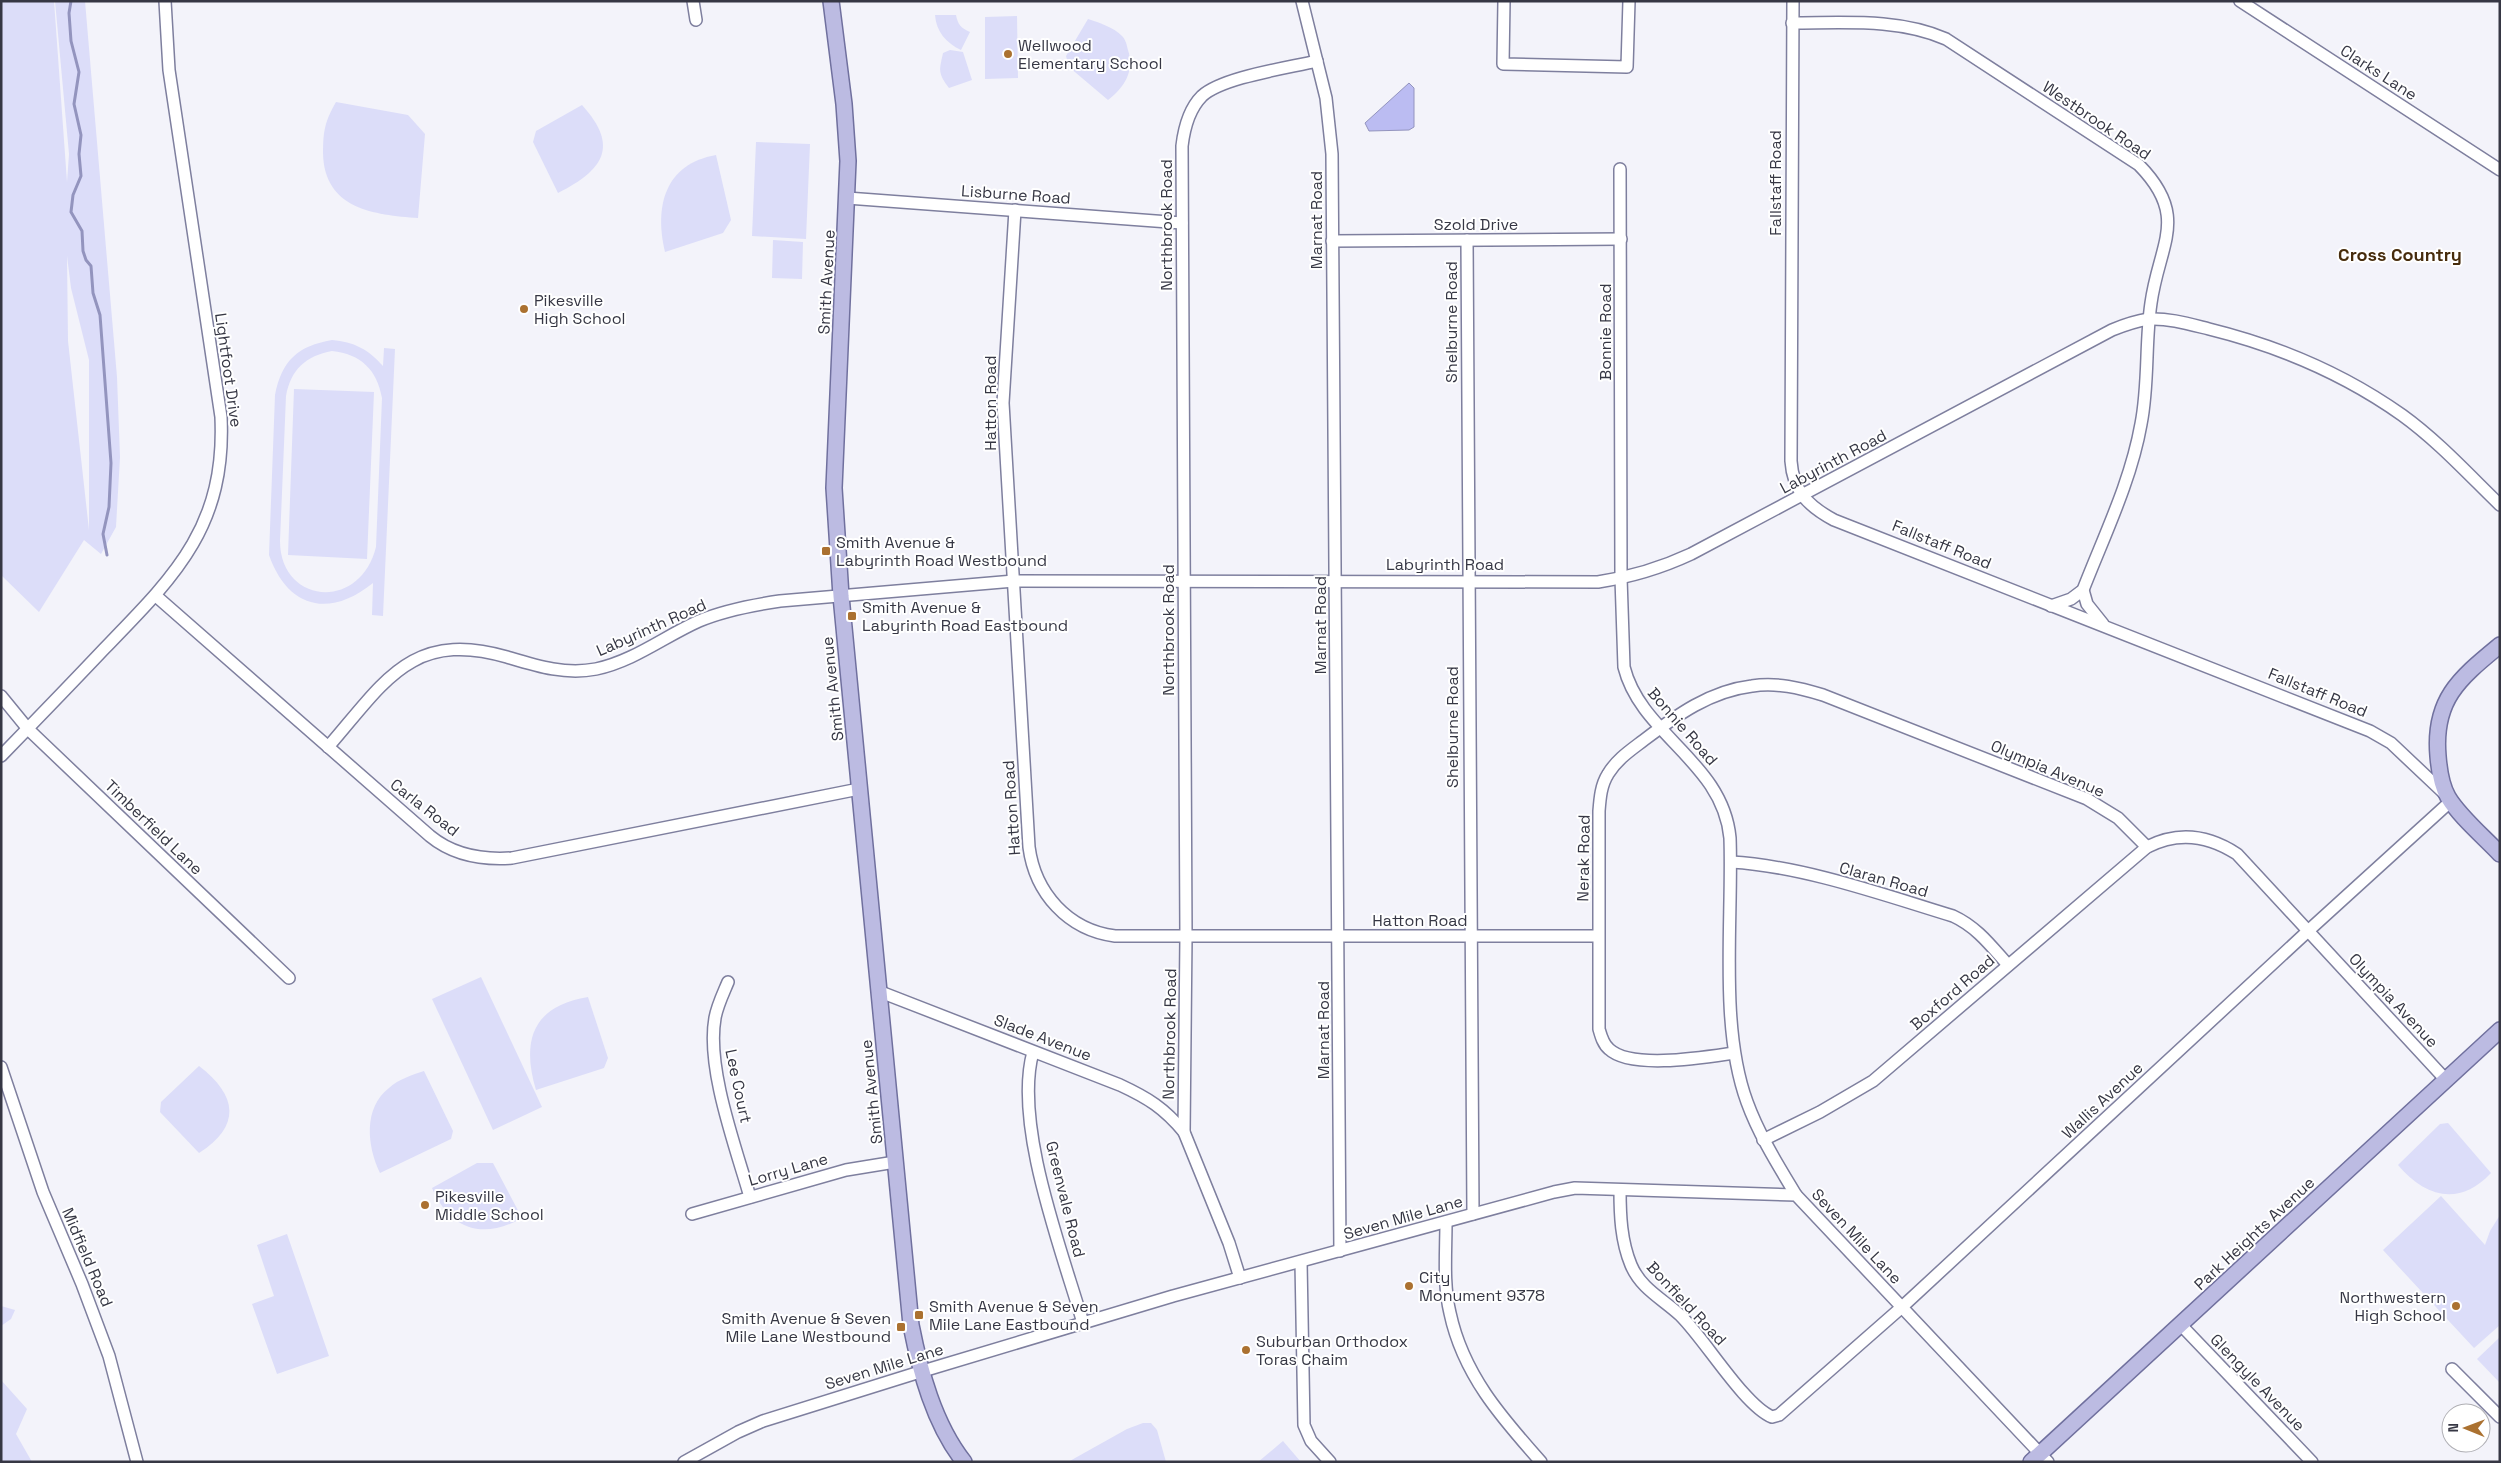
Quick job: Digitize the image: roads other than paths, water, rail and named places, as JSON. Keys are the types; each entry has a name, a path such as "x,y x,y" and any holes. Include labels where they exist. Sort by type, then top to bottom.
{"main road":[{"name":"Smith Avenue","path":"831,1 844,104 847,198 834,488 841,596 911,1324 923,1371"},
{"path":"2449,799 2438,759 2437,733 2440,714 2455,685 2500,645"},
{"name":"Fallstaff Road","path":"2449,799 2500,854"},
{"name":"Park Heights Avenue","path":"2040,1459 2180,1324 2500,1030"},
{"path":"923,1371 940,1422 950,1443 964,1462"}],"street":[{"name":"Lightfoot Drive","path":"1,756 156,596 175,573 202,528 217,482 222,433 169,70 165,1"},
{"path":"692,1 696,20"},
{"name":"Marnat Road","path":"1302,1 1331,125 1340,1251"},
{"path":"1504,1 1503,64 1627,67 1629,1"},
{"name":"Fallstaff Road","path":"1792,1 1791,461 1794,482 1802,496 1810,505 1834,520 2378,736 2400,751 2449,799"},
{"name":"Clarks Lane","path":"2240,1 2500,170"},
{"name":"Westbrook Road","path":"1792,23 1898,25 1935,34 1955,44 2139,165 2149,175 2163,198 2169,224 2149,319 2145,401 2136,450 2084,590"},
{"name":"Northbrook Road","path":"1240,1278 1229,1242 1184,1132 1186,936 1183,131 1194,107 1201,97 1210,90 1232,82 1317,61"},
{"name":"Bonnie Road","path":"1620,169 1621,578 1624,667 1627,679 1638,699 1706,777 1721,800 1729,824 1731,862 1730,1004 1734,1052 1746,1101 1764,1140 1796,1196"},
{"name":"Lisburne Road","path":"847,198 1182,223"},
{"name":"Hatton Road","path":"1015,210 1003,395 1029,847 1036,876 1043,890 1064,915 1088,930 1115,936 1598,936"},
{"name":"Shelburne Road","path":"1467,240 1473,1214"},
{"name":"Szold Drive","path":"1332,241 1621,240"},
{"name":"Labyrinth Road","path":"328,747 386,680 405,665 424,655 465,648 545,668 581,671 597,669 633,656 700,621 722,613 780,601 1014,581 1468,580 1598,582 1644,573 1684,558 2112,330 2130,323 2149,319 2185,323 2238,337 2287,353 2338,376 2381,401 2421,430 2500,505"},
{"path":"2051,606 2071,599 2084,590 2087,604 2105,627"},
{"name":"Carla Road","path":"156,596 440,844 468,855 498,859 512,858 859,789"},
{"name":"Olympia Avenue","path":"1661,727 1705,699 1739,688 1771,685 1806,690 2087,799 2118,818 2147,847 2159,841 2182,836 2204,839 2226,847 2247,863 2446,1080"},
{"name":"Timberfield Lane","path":"1,696 28,729 289,978"},
{"name":"Nerak Road","path":"1661,727 1622,757 1608,774 1603,786 1599,810 1599,1029 1610,1051 1626,1058 1687,1060 1734,1052"},
{"name":"Wallis Avenue","path":"1772,1417 1787,1409 1902,1307 2449,799"},
{"name":"Boxford Road","path":"1764,1140 1820,1112 1873,1081 2147,847"},
{"name":"Claran Road","path":"1731,862 1765,864 1792,869 1953,916 1968,923 1981,934 2008,965"},
{"name":"Lee Court","path":"728,982 715,1019 713,1048 718,1083 750,1197"},
{"name":"Slade Avenue","path":"878,991 1120,1085 1153,1101 1165,1110 1184,1132"},
{"name":"Greenvale Road","path":"1033,1052 1029,1070 1028,1090 1036,1159 1083,1323"},
{"name":"Midfield Road","path":"1,1067 43,1192 82,1284 109,1356 137,1462"},
{"name":"Lorry Lane","path":"692,1214 846,1170 895,1162"},
{"name":"Seven Mile Lane","path":"684,1462 738,1432 764,1421 923,1371 1240,1278 1565,1189 1796,1196 1902,1307 2040,1459"},
{"name":"Bonfield Road","path":"1620,1190 1622,1235 1631,1266 1639,1278 1650,1292 1679,1314 1693,1329 1756,1407 1772,1417"},
{"path":"1446,1222 1446,1278 1450,1313 1463,1354 1478,1386 1541,1462"},
{"path":"1301,1262 1304,1425 1311,1441 1330,1462"},
{"name":"Glengyle Avenue","path":"2180,1324 2312,1462"},
{"path":"2452,1369 2500,1417"}],"water":[{"path":"1409,83 1414,88 1414,127 1409,130 1369,131 1365,123"}],"waterway":[{"path":"71,1 69,13 71,41 79,72 74,104 81,135 79,154 81,176 73,195 71,212 82,231 83,251 86,260 91,266 93,293 100,315 111,463 109,507 103,534 107,555"}],"place":[{"name":"Wellwood Elementary School","path":"1008,54"},
{"name":"Pikesville High School","path":"524,309"},
{"name":"Smith Avenue & Labyrinth Road Westbound","path":"826,551"},
{"name":"Smith Avenue & Labyrinth Road Eastbound","path":"852,616"},
{"name":"Pikesville Middle School","path":"425,1205"},
{"name":"City Monument 9378","path":"1409,1286"},
{"name":"Northwestern High School","path":"2456,1306"},
{"name":"Smith Avenue & Seven Mile Lane Eastbound","path":"919,1315"},
{"name":"Smith Avenue & Seven Mile Lane Westbound","path":"901,1327"},
{"name":"Suburban Orthodox Toras Chaim","path":"1246,1350"}],"district":[{"name":"Cross Country","path":"2400,255"}]}
